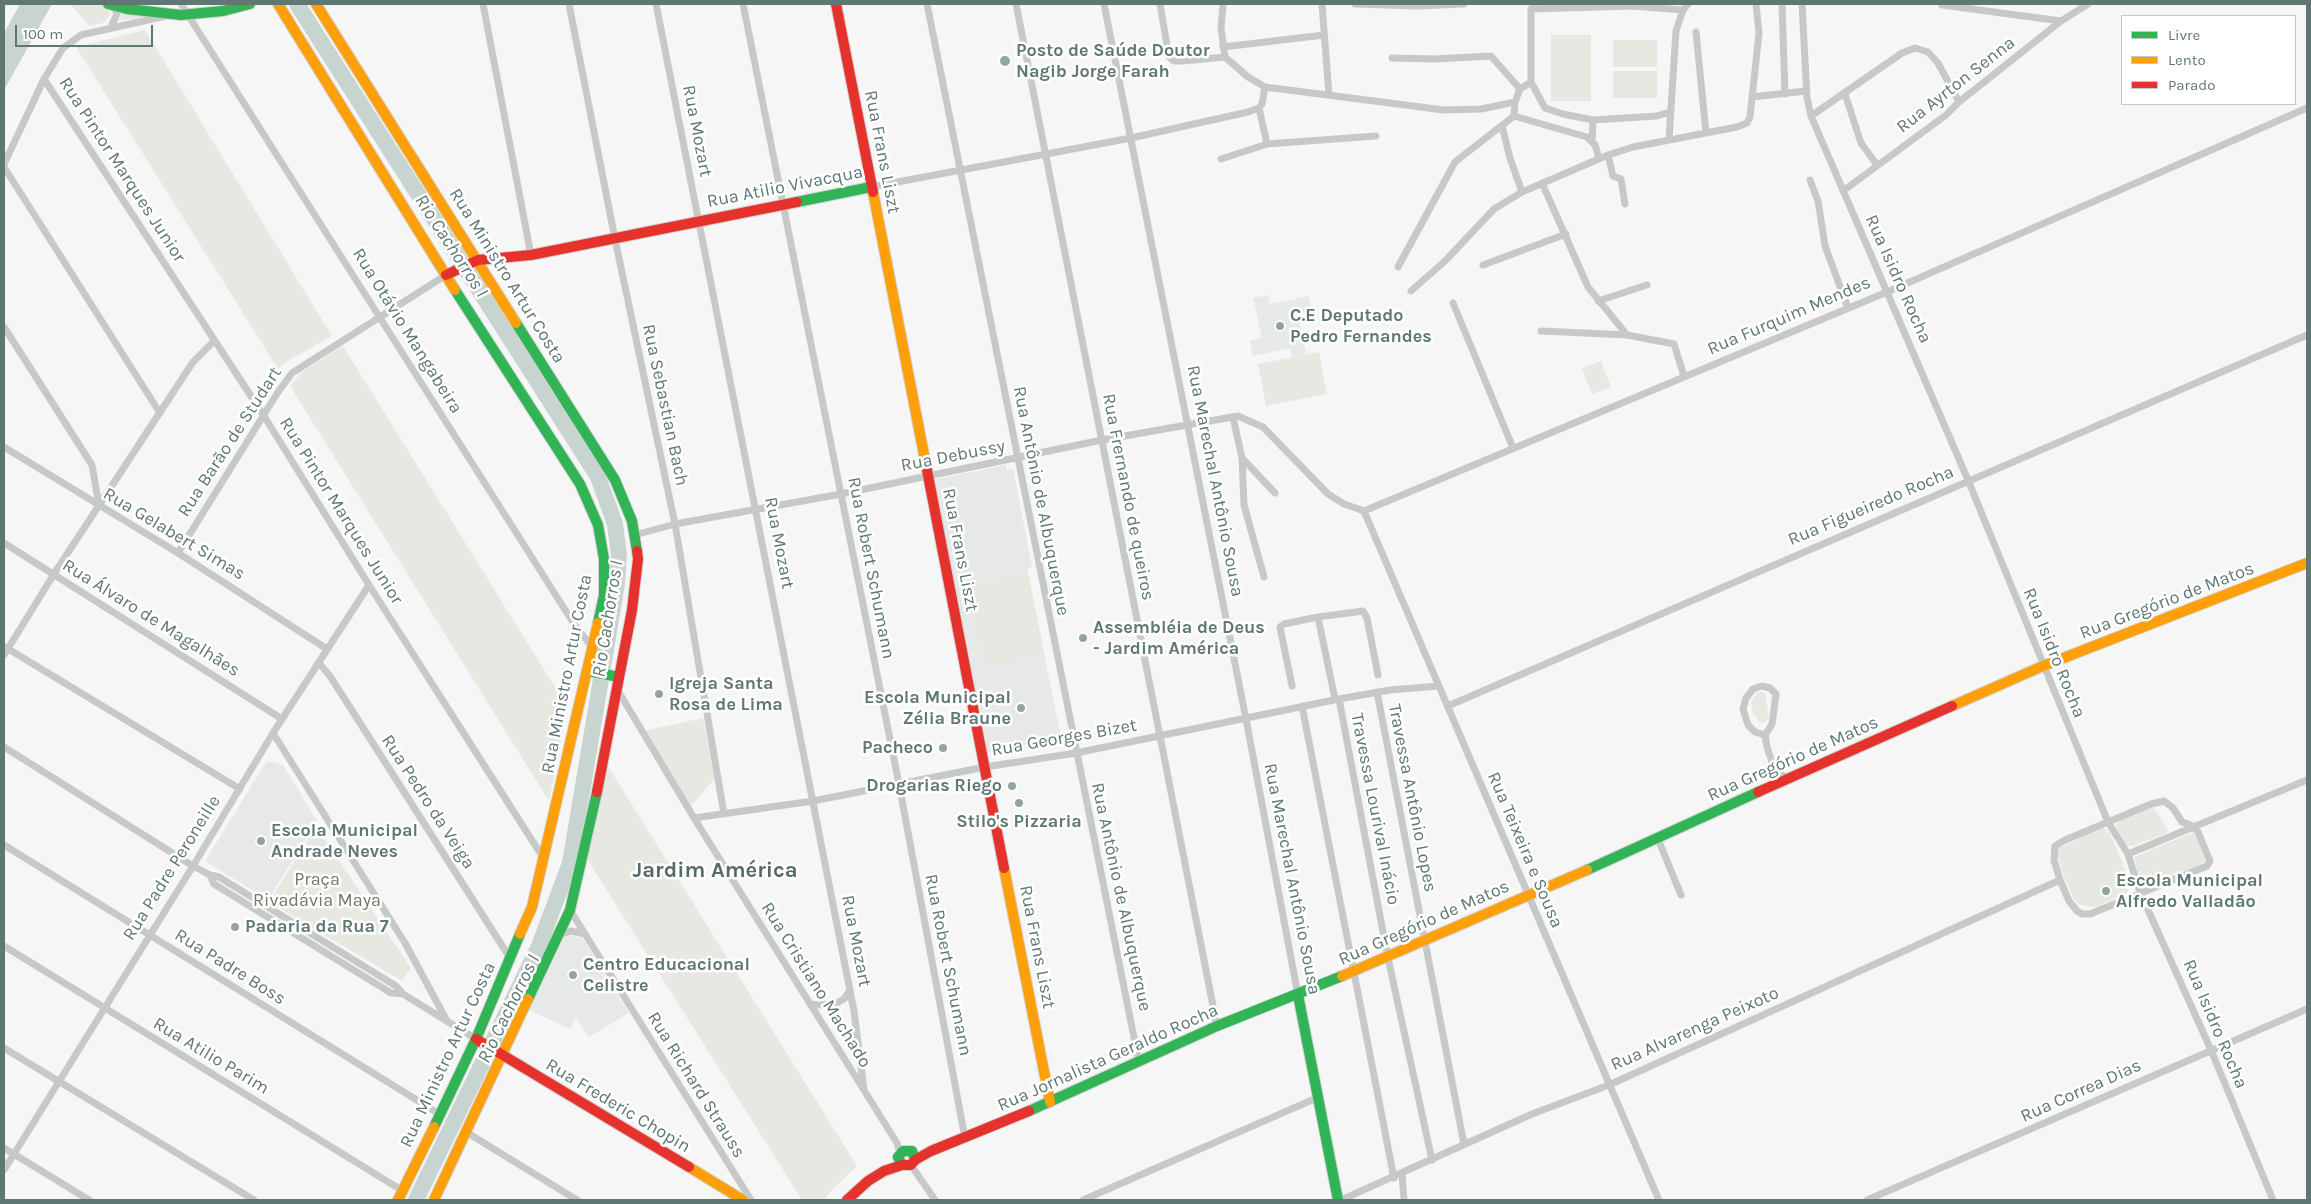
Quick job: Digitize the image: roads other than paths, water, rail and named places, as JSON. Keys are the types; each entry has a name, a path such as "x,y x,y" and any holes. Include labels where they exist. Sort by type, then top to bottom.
{"street":[{"path":"111,4 170,15 188,15 237,8 250,4"},
{"path":"111,4 117,14 116,21 111,27"},
{"name":"Rua Otávio Mangabeira","path":"181,4 576,627 593,648"},
{"name":"Rua Ministro Artur Costa","path":"278,4 580,484 594,512 602,539 605,572 604,595 593,648 592,672 532,907 510,958 479,1041 400,1196"},
{"name":"Rua Ministro Artur Costa","path":"316,4 475,262 615,480 625,500 635,535 637,574 616,676 617,689 588,836 570,910 499,1053 466,1132 434,1200"},
{"path":"483,4 530,255"},
{"name":"Rua Sebastian Bach","path":"569,4 615,239 675,524 724,814"},
{"name":"Rua Mozart","path":"656,4 757,509 850,990 864,1090"},
{"name":"Rua Robert Schumann","path":"743,4 899,784 965,1138"},
{"name":"Rua Frans Liszt","path":"836,4 1050,1102"},
{"name":"Rua Antônio de Albuquerque","path":"927,4 1139,1062"},
{"name":"Rua Frernando de queiros","path":"1016,4 1217,1026"},
{"name":"Rua Marechal Antônio Sousa","path":"1104,4 1246,719 1298,995 1340,1200"},
{"path":"1160,4 1169,57 1174,60 1183,61 1225,58"},
{"path":"1223,4 1220,13 1225,58 1248,77 1264,87 1444,110 1480,109 1515,102"},
{"path":"1322,4 1328,95"},
{"path":"1355,4 1432,6 1464,4"},
{"path":"1411,291 1445,261 1494,209 1522,192 1608,155 1669,139 1744,125 1749,121 1759,33 1756,4"},
{"path":"1782,4 1785,94"},
{"name":"Rua Isidro Rocha","path":"1802,4 1806,91 1811,116 1968,480 2108,822 2128,854 2140,892 2211,1050 2272,1200"},
{"name":"Rua Ayrton Senna","path":"1843,191 1946,116 1959,102 2061,21 2088,4"},
{"path":"1942,5 2061,21"},
{"path":"1669,139 1676,31 1685,7 1533,6 1531,82 1545,108 1593,120 1649,117 1670,112"},
{"path":"196,28 202,14"},
{"path":"4,164 44,79 63,48 81,35 170,15"},
{"path":"1696,32 1706,133"},
{"path":"1223,47 1324,35"},
{"path":"1811,116 1902,53 1915,48 1928,52 1938,63 1959,102"},
{"path":"1392,58 1444,59 1491,56 1520,89"},
{"name":"Rua Pintor Marques Junior","path":"44,79 264,416 369,585 545,860"},
{"path":"1398,267 1455,162 1514,116 1515,102 1520,89 1531,82"},
{"path":"1264,87 1262,104 1259,108 1266,144"},
{"path":"1752,97 1806,91"},
{"path":"1844,94 1861,143 1877,165"},
{"name":"Rua Atilio Vivacqua","path":"475,262 530,255 615,239 960,169 1131,138 1259,108"},
{"name":"Rua Furquim Mendes","path":"1364,512 1887,292 2307,108"},
{"path":"1514,116 1583,136 1592,141"},
{"path":"1593,120 1592,141 1599,158"},
{"path":"1502,126 1510,158 1522,192"},
{"path":"1222,159 1266,144 1376,136"},
{"path":"1608,155 1613,176 1621,179 1625,204"},
{"path":"4,168 160,413"},
{"path":"1810,180 1818,201 1825,246 1848,308"},
{"path":"1542,183 1588,287 1627,335"},
{"path":"1483,265 1566,234"},
{"name":"Rua Barão de Studart","path":"178,553 292,374 449,274 475,262"},
{"path":"1598,301 1647,285"},
{"path":"1453,303 1513,448"},
{"path":"4,327 92,465 99,505"},
{"path":"1541,331 1627,335 1674,344 1684,376"},
{"name":"Rua Figueiredo Rocha","path":"1448,706 2307,335"},
{"path":"214,341 194,362 5,650 240,789"},
{"path":"1233,417 1242,458 1244,505 1264,577"},
{"name":"Rua Debussy","path":"635,535 675,524 841,494 1102,440 1233,417 1247,419 1263,427 1328,494 1344,504 1364,512"},
{"name":"Rua Gelabert Simas","path":"4,447 178,553 328,649"},
{"path":"1242,458 1275,492"},
{"name":"Rua Teixeira e Sousa","path":"1364,512 1659,1200"},
{"name":"Rua Álvaro de Magalhães","path":"4,543 282,719"},
{"name":"Rua Gregório de Matos","path":"1298,995 1388,958 1658,840 1786,779 2043,666 2307,563"},
{"name":"Rua Padre Peroneille","path":"4,1170 193,866 273,733 369,585"},
{"path":"1292,686 1280,627 1284,624 1363,611 1367,618 1378,675"},
{"name":"Travessa Lourival Inácio","path":"1318,618 1337,699 1388,958 1432,1160"},
{"name":"Rua Pedro da Veiga","path":"319,662 330,676 510,958"},
{"path":"592,672 616,676"},
{"name":"Rua Georges Bizet","path":"694,818 813,801 985,767 1076,753 1337,699 1377,692 1439,686"},
{"path":"1765,735 1755,732 1748,725 1743,709 1746,698 1753,689 1762,686 1770,688 1776,694 1772,724 1765,735 1767,748 1774,765 1786,779"},
{"name":"Rua Cristiano Machado","path":"617,689 694,818 905,1156 935,1200"},
{"name":"Travessa Antônio Lopes","path":"1377,692 1464,1144"},
{"path":"1302,706 1394,1178"},
{"path":"273,733 405,943 447,1022"},
{"path":"4,748 193,866 210,875 219,877 388,980 402,994 479,1041"},
{"path":"2128,854 2307,780"},
{"path":"2164,801 2173,808 2182,822 2193,826 2198,832 2210,861 2207,866 2090,914 2082,914 2069,901 2060,880 2054,860 2055,846 2108,822 2151,804 2164,801"},
{"path":"1658,840 1681,895"},
{"name":"Rua Padre Boss","path":"4,845 441,1114"},
{"name":"Rua Alvarenga Peixoto","path":"1340,1200 1394,1178 1464,1144 1557,1104 1609,1085 2060,880"},
{"name":"Rua Richard Strauss","path":"570,910 751,1200"},
{"path":"558,935 571,931 585,934"},
{"name":"Rua Atilio Parim","path":"4,946 400,1196"},
{"path":"810,1004 837,1003 844,999 850,990"},
{"name":"Rua Jornalista Geraldo Rocha","path":"847,1200 868,1181 905,1156 931,1151 965,1138 1050,1102 1217,1026 1298,995"},
{"name":"Rua Correa Dias","path":"1867,1200 2307,1009"},
{"name":"Rua Frederic Chopin","path":"479,1041 743,1200"},
{"path":"4,1048 254,1200"},
{"path":"1083,1200 1319,1097"},
{"path":"466,1132 577,1200"},
{"path":"4,1148 89,1200"},
{"path":"1402,1174 1404,1200"}],"waterway":[{"name":"Rio Cachorros I","path":"297,4 598,477 615,524 619,555 617,584 570,863 539,946 416,1200"}],"place":[{"name":"Posto de Saúde Doutor Nagib Jorge Farah","path":"1005,61"},
{"name":"C.E Deputado Pedro Fernandes","path":"1280,326"},
{"name":"Assembléia de Deus - Jardim América","path":"1083,638"},
{"name":"Igreja Santa Rosa de Lima","path":"659,694"},
{"name":"Escola Municipal Zélia Braune","path":"1021,708"},
{"name":"Pacheco","path":"943,748"},
{"name":"Drogarias Riego","path":"1012,786"},
{"name":"Stilo's Pizzaria","path":"1019,803"},
{"name":"Escola Municipal Andrade Neves","path":"261,841"},
{"name":"Escola Municipal Alfredo Valladão","path":"2106,891"},
{"name":"Padaria da Rua 7","path":"235,927"},
{"name":"Centro Educacional Celistre","path":"573,975"}],"district":[{"name":"Jardim América","path":"715,871"}],"park label":[{"name":"Praça Rivadávia Maya","path":"317,890"}]}
